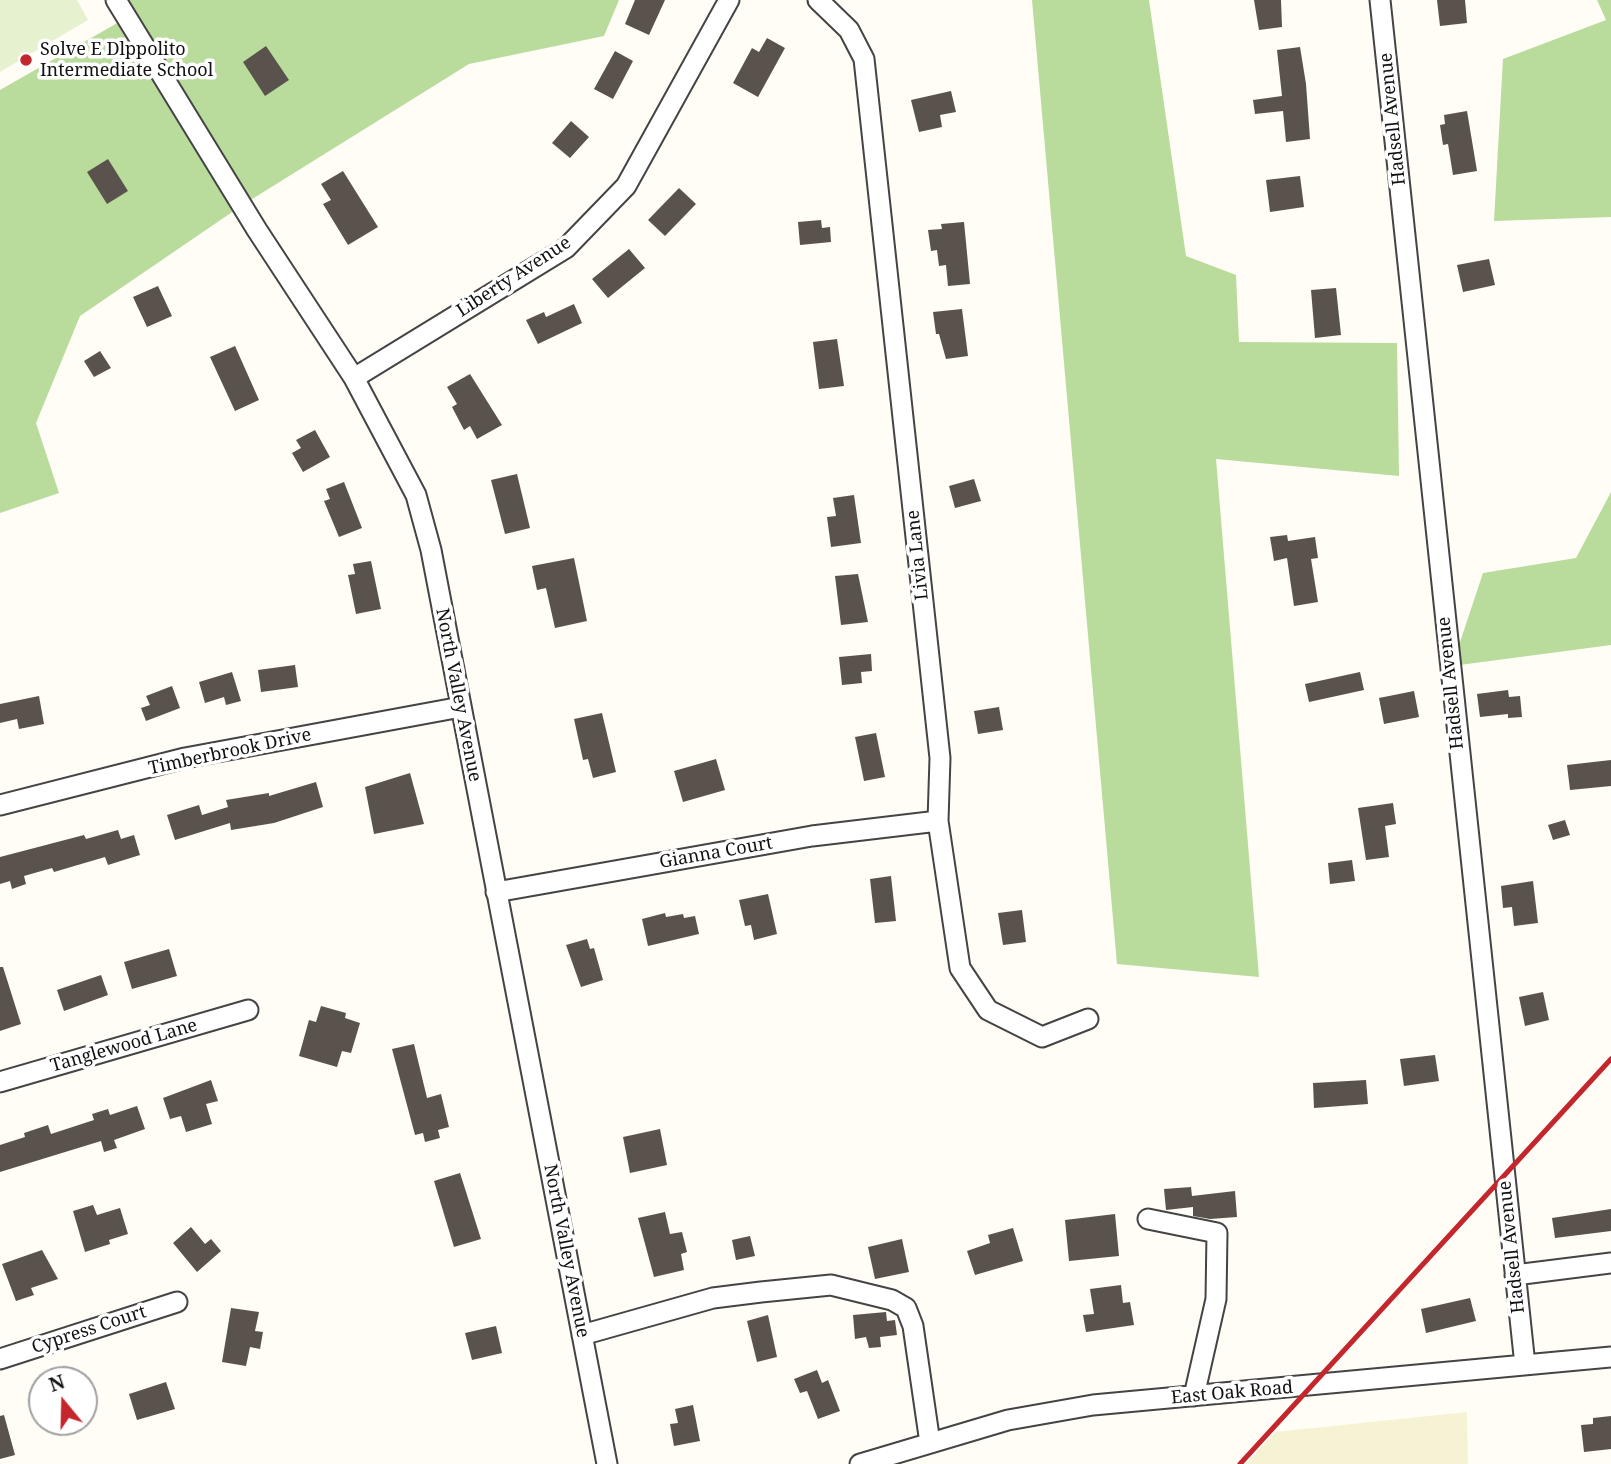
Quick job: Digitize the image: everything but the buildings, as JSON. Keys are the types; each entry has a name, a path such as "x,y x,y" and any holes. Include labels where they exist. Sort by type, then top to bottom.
{"street":[{"name":"North Valley Avenue","path":"116,0 257,230 354,378 416,495 430,550 607,1464"},
{"name":"Liberty Avenue","path":"354,378 566,247 626,186 729,0"},
{"name":"Livia Lane","path":"818,0 849,30 863,59 940,758 938,821 960,968 988,1010 1042,1037 1088,1019"},
{"name":"Hadsell Avenue","path":"1380,0 1525,1366"},
{"name":"Timberbrook Drive","path":"0,805 186,758 461,708"},
{"name":"Gianna Court","path":"496,892 811,836 938,821"},
{"name":"Tanglewood Lane","path":"0,1082 247,1010"},
{"path":"1148,1219 1217,1233 1216,1299 1194,1396"},
{"path":"1515,1275 1611,1263"},
{"path":"582,1335 713,1298 761,1292 831,1285 892,1300 906,1308 913,1326 930,1443"},
{"name":"Cypress Court","path":"0,1359 177,1302"},
{"name":"East Oak Road","path":"860,1464 1008,1420 1081,1407 1611,1357"}],"shaded area":[{"path":"1467,1412 1468,1464 1246,1464 1275,1432"}],"green space":[{"name":"Solve E Dlppolito Intermediate School","path":"0,0 77,0 88,20 0,72"},
{"path":"116,0 619,0 604,36 469,64 241,206 80,316 36,423 59,493 0,513 0,90 126,18"},
{"path":"1032,0 1149,0 1186,256 1236,275 1239,342 1397,343 1399,476 1216,459 1259,977 1117,964"},
{"path":"1597,0 1611,0 1611,217 1494,221 1503,59 1606,20"},
{"path":"1611,492 1611,645 1452,666 1483,573 1576,558"}],"railway":[{"path":"1240,1464 1611,1059"}],"place":[{"name":"Solve E Dlppolito Intermediate School","path":"26,60"}]}
